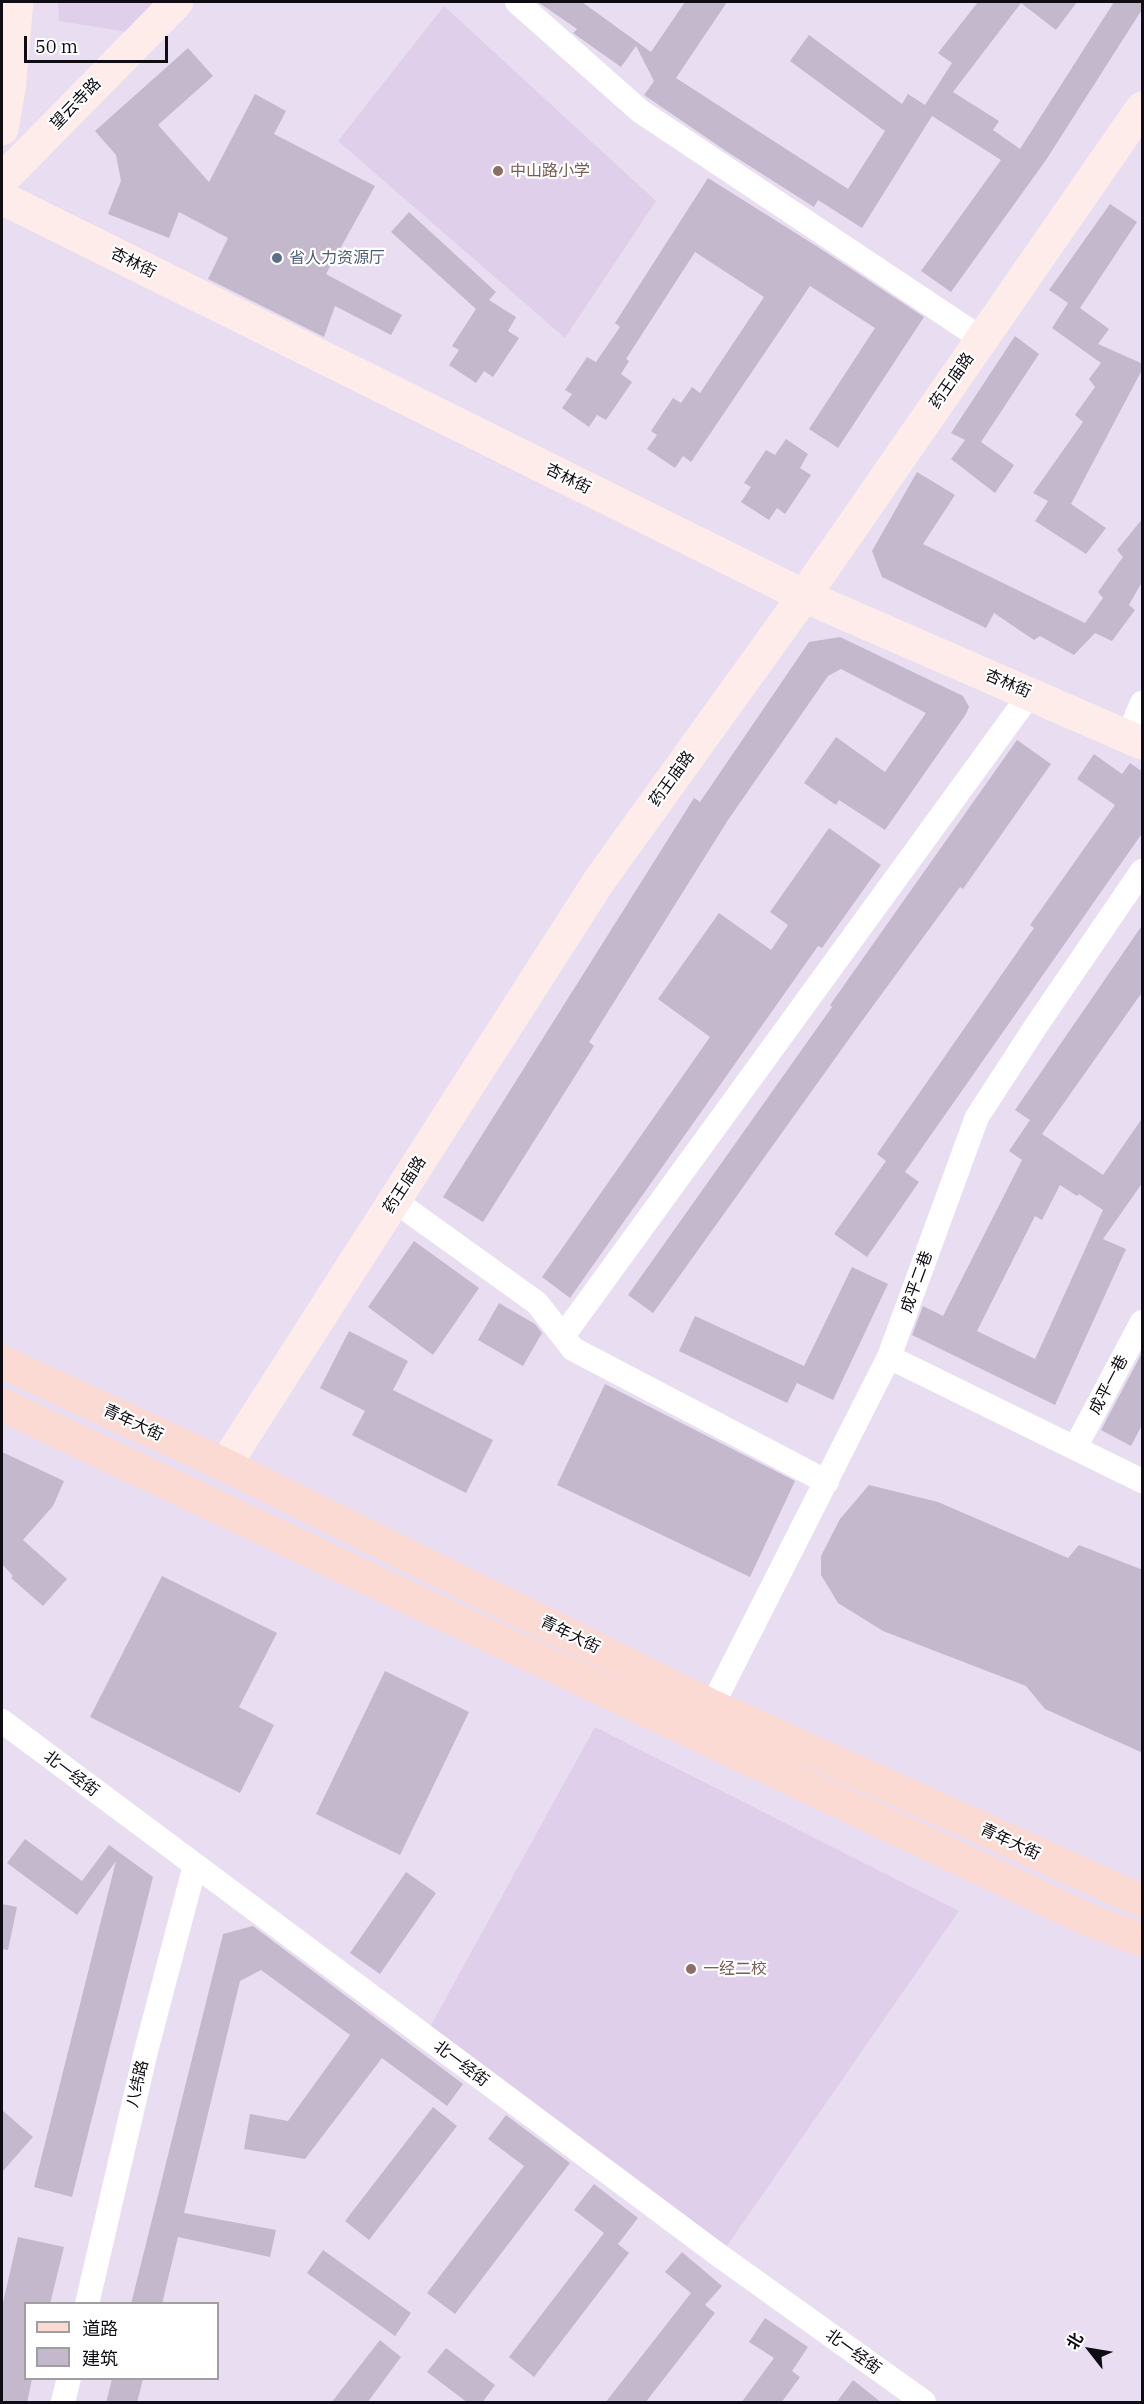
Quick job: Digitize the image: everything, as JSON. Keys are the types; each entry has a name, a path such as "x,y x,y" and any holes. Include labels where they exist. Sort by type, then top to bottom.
{"main road":[{"name":"青年大街","path":"2,1362 225,1465 712,1706 1143,1901"},
{"path":"2,1405 1091,1920 1143,1940"}],"street":[{"path":"2,129 9,89 17,2"},
{"name":"望云寺路","path":"2,180 177,2"},
{"path":"517,2 640,111 982,339"},
{"name":"药王庙路","path":"225,1465 598,881 804,596 1143,108"},
{"name":"杏林街","path":"2,198 804,596 1135,740"},
{"path":"563,1336 1030,694"},
{"path":"1135,740 1143,703"},
{"name":"成平二巷","path":"712,1706 889,1357 977,1117 1036,1026 1143,872"},
{"path":"395,1202 537,1303 573,1349 827,1482"},
{"name":"成平一巷","path":"1075,1448 1143,1322"},
{"path":"889,1357 1143,1481"},
{"name":"北一经街","path":"2,1721 711,2249 924,2403"},
{"name":"八纬路","path":"87,2302 146,2051 195,1865"},
{"path":"63,2403 69,2380"}],"shaded area":[{"path":"58,2 163,2 127,32 59,21"},
{"name":"中山路小学","path":"444,6 656,201 565,338 338,141"},
{"name":"一经二校","path":"595,1727 959,1911 720,2256 430,2027"}],"building":[{"path":"538,2 582,2 651,52 685,2 727,2 676,78 848,189 885,131 790,61 809,35 902,104 908,94 925,105 952,63 938,53 978,2 1077,2 1056,30 1021,3 953,92 999,121 993,130 1020,149 1114,2 1143,2 1143,8 1046,160 951,292 921,271 1001,160 932,116 862,228 818,200 814,207 644,95 654,81 636,46 621,67 573,33 577,29"},
{"path":"188,48 213,76 158,125 209,182 255,94 286,111 274,134 375,186 326,274 402,315 391,335 335,306 324,337 208,279 228,238 179,212 169,238 108,214 121,181 116,155 95,131"},
{"path":"708,178 924,317 838,448 809,429 875,328 810,286 691,462 683,456 675,468 647,449 657,435 651,431 673,398 681,403 692,387 700,393 764,297 695,252 626,359 629,361 621,374 632,382 606,420 597,415 589,427 562,408 572,394 565,390 587,357 596,362 620,327 615,323"},
{"path":"1110,204 1137,222 1080,308 1109,329 1098,344 1143,364 1143,368 1071,504 1106,528 1086,554 1035,521 1048,501 1033,493 1083,422 1075,415 1095,387 1089,379 1101,363 1052,328 1068,303 1049,290"},
{"path":"409,212 496,292 489,300 516,317 508,331 519,338 493,377 484,371 476,383 449,365 459,350 452,346 476,309 391,232"},
{"path":"1015,336 1039,354 981,442 1014,465 995,493 951,459 965,440 951,433"},
{"path":"786,439 808,454 800,468 811,475 785,514 777,508 769,520 741,502 751,487 744,483 766,450 775,455"},
{"path":"917,472 955,495 923,544 1085,623 1103,598 1098,592 1123,557 1117,550 1143,518 1143,580 1129,605 1135,610 1112,641 1095,633 1074,655 1040,636 1034,640 994,613 986,628 882,577 872,551"},
{"path":"840,637 963,696 969,707 885,830 839,800 836,805 804,783 836,737 885,772 926,713 841,669 828,676 728,820 589,1042 594,1046 483,1222 443,1197 694,798 700,802 809,642"},
{"path":"1017,740 1051,764 963,889 960,887 859,1025 653,1313 628,1295"},
{"path":"1094,754 1122,774 1130,763 1143,772 1143,832 905,1172 919,1182 867,1257 834,1234 886,1161 877,1154 1034,928 1030,925 1115,805 1077,779"},
{"path":"829,828 881,865 822,948 818,946 570,1298 542,1277 710,1037 658,999 719,913 771,950 788,925 770,912"},
{"path":"1143,924 1143,991 1042,1134 1103,1175 1143,1117 1143,1182 1103,1239 1126,1249 1055,1405 912,1335 923,1306 943,1316 1022,1160 1009,1151 1030,1120 1015,1110","holes":["1060,1185 1077,1196 1079,1194 1103,1210 1035,1359 977,1331 1035,1216 1042,1220"]},
{"path":"414,1241 479,1288 433,1355 368,1307"},
{"path":"852,1267 888,1284 833,1400 797,1383 787,1403 679,1351 695,1316 804,1366"},
{"path":"499,1303 535,1324 542,1333 523,1366 478,1340"},
{"path":"349,1331 408,1361 393,1390 493,1440 466,1493 352,1435 365,1411 320,1388"},
{"path":"1143,1351 1143,1423 1131,1446 1101,1430"},
{"path":"605,1384 795,1481 750,1577 557,1485"},
{"path":"2,1452 64,1481 53,1506 23,1540 67,1579 43,1606 11,1578 13,1576 2,1564"},
{"path":"869,1485 938,1502 1068,1558 1079,1545 1143,1570 1143,1753 1045,1709 1026,1686 883,1631 838,1603 821,1575 821,1556 840,1519"},
{"path":"162,1576 277,1633 239,1707 274,1725 240,1793 90,1717"},
{"path":"385,1671 469,1712 400,1855 316,1814"},
{"path":"25,1839 82,1881 109,1845 153,1877 72,2197 34,2187 116,1861 77,1915 7,1863"},
{"path":"406,1872 436,1893 380,1974 350,1953"},
{"path":"2,1904 17,1907 8,1950 2,1949"},
{"path":"253,1926 463,2084 447,2106 382,2058 305,2159 244,2149 250,2114 288,2121 350,2035 261,1970 240,1981 184,2213 276,2230 270,2257 178,2237 162,2302 131,2302 223,1934"},
{"path":"433,2107 457,2126 369,2240 345,2221"},
{"path":"2,2110 33,2137 2,2172"},
{"path":"506,2115 570,2163 455,2314 427,2293 524,2166 488,2139"},
{"path":"594,2184 638,2218 618,2244 629,2253 534,2377 509,2357 604,2233 574,2210"},
{"path":"18,2237 64,2247 50,2302 24,2302 24,2380 32,2380 27,2403 2,2403 2,2307"},
{"path":"323,2250 411,2313 395,2336 307,2273"},
{"path":"682,2252 722,2286 705,2305 715,2313 645,2403 605,2403 691,2293 665,2272"},
{"path":"765,2318 808,2347 792,2371 800,2377 781,2403 741,2403 774,2358 749,2342"},
{"path":"380,2340 401,2357 367,2403 331,2403"},
{"path":"446,2348 495,2385 482,2403 468,2403 427,2372"},
{"path":"112,2380 143,2380 137,2403 106,2403"},
{"path":"853,2380 882,2403 836,2403"}],"place":[{"name":"中山路小学","path":"498,171"},
{"name":"省人力资源厅","path":"277,258"},
{"name":"一经二校","path":"691,1969"}]}
